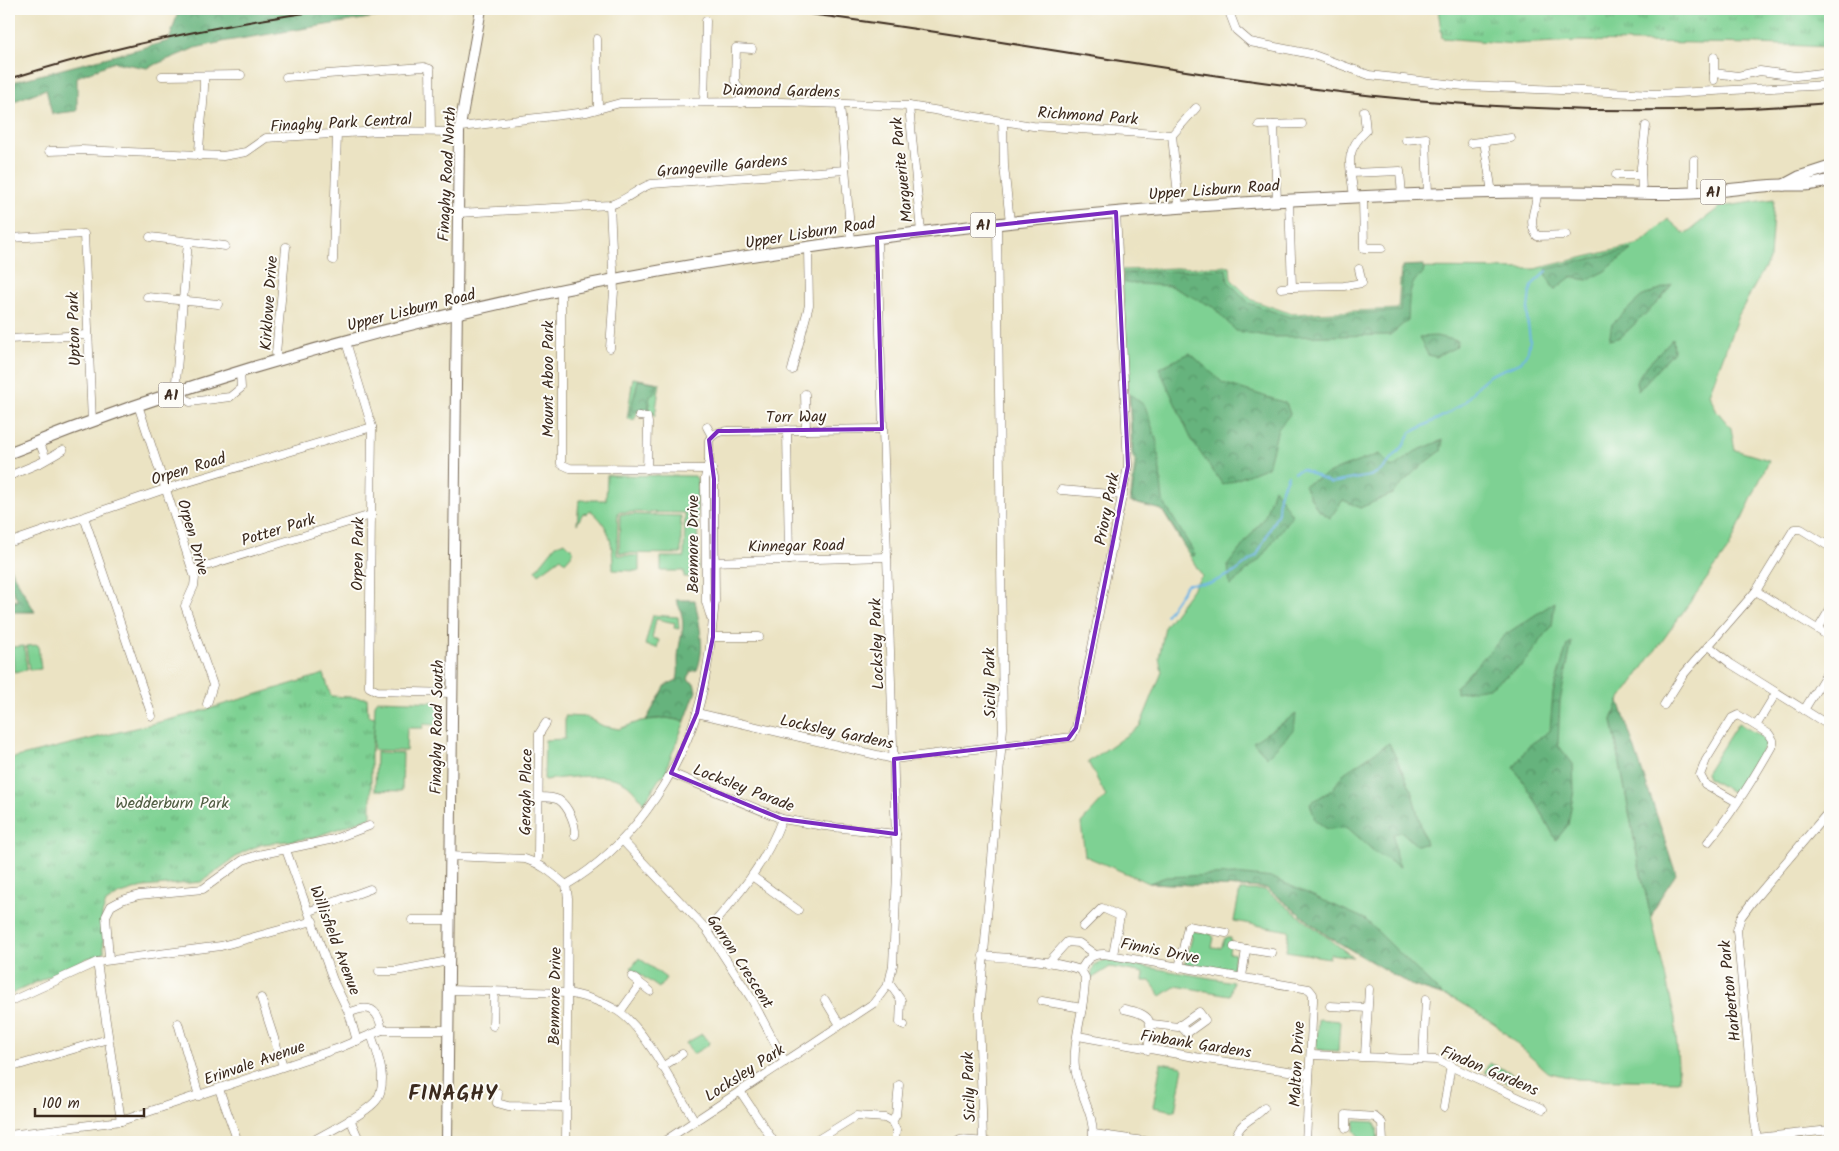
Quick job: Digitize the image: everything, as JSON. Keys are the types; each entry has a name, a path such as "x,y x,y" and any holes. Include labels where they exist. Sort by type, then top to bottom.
{"main road":[{"name":"A1","path":"1784,185 1798,177 1830,167"},
{"name":"A1","path":"1642,193 1694,193 1784,185 1801,187 1830,180"},
{"name":"Upper Lisburn Road","path":"9,453 138,405 240,372 456,313 613,280 851,241 997,223 1116,212 1276,201 1428,194 1642,193"}],"street":[{"path":"1228,9 1236,30 1250,42 1311,54 1369,75 1464,86 1656,94 1830,85"},
{"name":"Finaghy Road North","path":"456,313 460,129 481,12"},
{"path":"704,102 706,20"},
{"path":"597,39 598,108"},
{"path":"741,102 741,92 735,81 736,48 752,49"},
{"path":"1714,57 1714,77 1738,76 1760,71 1796,76 1830,72"},
{"path":"286,77 424,67 430,69 431,131"},
{"path":"1760,71 1761,88"},
{"path":"162,76 204,77 241,75"},
{"path":"199,156 199,132 205,103 204,77"},
{"name":"Diamond Gardens","path":"460,129 587,112 620,104 704,102 908,106 1003,122"},
{"path":"840,104 851,241"},
{"name":"Marguerite Park","path":"908,106 921,232"},
{"path":"1179,208 1172,135 1196,108"},
{"path":"1364,111 1366,131 1354,142 1350,152 1352,173 1358,197 1364,248 1382,248"},
{"path":"1003,122 1004,166 1010,222"},
{"name":"Richmond Park","path":"1003,122 1081,130 1172,135"},
{"path":"1258,125 1302,124"},
{"path":"1274,125 1276,201"},
{"path":"1642,193 1641,175 1646,126"},
{"name":"Finaghy Park Central","path":"49,151 81,150 199,156 236,155 246,152 266,138 337,133 460,129"},
{"path":"333,260 337,133"},
{"path":"1406,140 1426,138 1428,194"},
{"path":"1471,143 1511,138"},
{"path":"1484,141 1492,193"},
{"path":"1694,160 1694,193"},
{"name":"Grangeville Gardens","path":"458,213 610,205 621,202 642,187 651,184 845,170"},
{"path":"1352,173 1400,171 1402,195"},
{"path":"1616,175 1641,175"},
{"path":"1537,192 1537,204 1531,224 1537,236 1566,235"},
{"path":"1289,201 1292,287"},
{"path":"610,205 614,291 610,348"},
{"name":"Priory Park","path":"1002,746 1072,737 1076,728 1128,466 1116,212"},
{"name":"Sicily Park","path":"983,1142 979,1013 982,956 1002,746 997,223"},
{"name":"Upton Park","path":"9,238 84,234 92,422"},
{"path":"150,237 225,246"},
{"name":"Locksley Park","path":"663,1142 874,1003 889,984 894,947 898,873 877,238"},
{"path":"188,242 182,301 179,392 190,402 230,397 241,388 240,372"},
{"name":"Kirklowe Drive","path":"278,361 276,353 286,247"},
{"path":"792,370 809,304 808,248"},
{"path":"1281,288 1344,286 1362,283 1359,269"},
{"name":"Mount Aboo Park","path":"561,290 560,456 564,467 647,469"},
{"path":"147,297 218,304"},
{"name":"Finaghy Road South","path":"447,1142 456,313"},
{"path":"9,339 87,335"},
{"name":"Orpen Park","path":"346,342 372,427 369,687 377,691 451,693"},
{"path":"806,430 808,398"},
{"name":"Orpen Drive","path":"138,405 196,582 185,606 213,685 207,704"},
{"path":"639,416 647,417 647,469 710,469 710,440 712,436 707,426"},
{"name":"Orpen Road","path":"14,541 165,489 372,427"},
{"name":"Torr Way","path":"712,436 718,432 727,431 882,429"},
{"path":"787,430 789,560"},
{"path":"39,441 46,459"},
{"path":"9,476 63,450"},
{"name":"Benmore Drive","path":"566,1142 568,898 566,885 622,840 671,773 697,713 713,637 711,618 715,601 709,562 710,469"},
{"path":"1061,490 1123,495"},
{"name":"Potter Park","path":"193,570 371,514"},
{"path":"84,517 152,716"},
{"path":"1664,705 1683,675 1756,591 1794,529 1800,529 1830,547"},
{"name":"Kinnegar Road","path":"709,562 887,557"},
{"path":"1756,591 1830,637"},
{"path":"1818,629 1830,609"},
{"path":"713,637 759,637"},
{"path":"1709,646 1731,664 1830,726"},
{"path":"1804,710 1830,668"},
{"path":"1663,688 1672,694"},
{"path":"1756,726 1776,693"},
{"name":"Locksley Gardens","path":"697,713 894,759 1002,746"},
{"path":"1708,842 1737,802 1773,744 1772,737 1738,715 1733,717 1700,772 1705,784 1737,802"},
{"name":"Geragh Place","path":"536,862 538,858 539,734 546,723"},
{"name":"Locksley Parade","path":"671,773 782,818 816,826 896,834"},
{"path":"539,797 556,799 562,803 575,826 575,835"},
{"name":"Harberton Park","path":"1757,1140 1736,930 1741,916 1830,810"},
{"path":"707,930 752,876 767,852 782,818"},
{"path":"1824,819 1830,825"},
{"path":"109,959 106,916 111,906 122,900 146,894 203,889 243,860 334,839 369,826"},
{"name":"Garron Crescent","path":"622,840 707,930 751,998 785,1062"},
{"name":"Willisfield Avenue","path":"286,850 310,911 333,980 349,1013 357,1041"},
{"path":"449,856 511,857 536,862 566,885"},
{"path":"752,876 798,910"},
{"path":"310,911 370,889"},
{"path":"1084,927 1102,908 1120,916 1113,955"},
{"path":"412,920 449,920"},
{"path":"9,1002 97,962 221,946 313,921"},
{"path":"1179,968 1188,926 1222,932 1218,941"},
{"path":"1048,963 1067,942 1079,943 1094,954 1086,960 1081,970"},
{"path":"1234,948 1272,953"},
{"path":"1242,977 1246,949"},
{"name":"Finnis Drive","path":"1094,954 1113,955 1179,968 1309,989"},
{"path":"982,956 1048,963 1081,970 1085,976 1085,985 1074,1066 1077,1083 1091,1119 1093,1138 1151,1142"},
{"path":"379,970 396,970 448,961"},
{"path":"97,962 121,1121"},
{"path":"632,977 650,991"},
{"path":"620,1012 640,984"},
{"path":"889,984 901,1000 900,1023 904,1025"},
{"name":"Malton Drive","path":"1306,1142 1313,1001 1313,994 1309,989"},
{"path":"1365,1056 1369,989"},
{"path":"448,990 568,993 587,996 620,1012 639,1032 694,1121"},
{"path":"493,1026 494,991"},
{"path":"261,998 283,1066"},
{"path":"1423,1059 1426,999"},
{"path":"825,1000 840,1025"},
{"path":"1042,1001 1082,1008"},
{"path":"1330,1006 1367,1008"},
{"path":"349,1013 360,1008 370,1009 377,1014 382,1030"},
{"path":"1124,1009 1141,1012 1148,1017 1152,1024 1148,1050"},
{"path":"178,1023 199,1096"},
{"path":"1152,1024 1180,1025"},
{"name":"Erinvale Avenue","path":"9,1135 121,1121 357,1041 382,1030 448,1030"},
{"path":"310,1142 350,1119 376,1101 380,1090 380,1062 371,1034"},
{"name":"Finbank Gardens","path":"1078,1036 1148,1050 1309,1074"},
{"path":"19,1065 108,1039"},
{"path":"662,1067 682,1054"},
{"name":"Findon Gardens","path":"1311,1055 1437,1060 1543,1109"},
{"path":"1444,1107 1451,1065"},
{"path":"892,1122 896,1115 899,1085"},
{"path":"219,1088 238,1142"},
{"path":"740,1091 774,1142"},
{"path":"498,1093 497,1103 508,1106 566,1107"},
{"path":"1235,1142 1236,1132 1241,1125 1254,1119 1264,1108"},
{"path":"1346,1128 1346,1115 1374,1117 1382,1123 1383,1142"},
{"path":"814,1142 856,1116 886,1118 892,1122 896,1130 895,1142"},
{"path":"350,1119 360,1142"},
{"path":"1757,1140 1830,1130"},
{"name":"Sicily Park","path":"957,1142 960,1140 988,1142"}],"highlighted area":[{"path":"1116,212 1128,466 1076,728 1068,739 894,759 896,834 782,819 671,773 697,713 713,637 714,479 709,440 718,431 882,429 877,238"}],"green space":[{"path":"179,9 425,9 227,41 195,48 147,68 114,62 77,77 77,111 52,114 46,89 9,103 9,83 169,41"},
{"path":"1438,9 1830,9 1830,47 1578,41 1515,44 1442,38"},
{"path":"1774,199 1770,258 1738,316 1709,394 1717,411 1731,428 1735,450 1769,460 1729,548 1619,701 1612,720 1639,865 1675,1018 1679,1081 1576,1079 1547,1072 1495,1024 1456,1000 1411,985 1329,937 1266,888 1149,883 1085,856 1081,823 1106,796 1088,762 1140,726 1162,672 1159,658 1165,626 1202,576 1162,510 1130,502 1135,461 1132,456 1122,270 1230,266 1231,279 1252,300 1292,314 1398,309 1401,268 1535,269 1640,244 1668,219 1685,234 1720,207"},
{"path":"1632,249 1605,271 1587,280 1571,277 1554,290 1547,276 1546,269"},
{"path":"1424,265 1423,274 1418,277 1411,288 1408,320 1390,335 1273,337 1236,331 1213,307 1170,286 1125,283 1124,273 1226,269 1228,281 1249,303 1290,317 1400,311 1403,266"},
{"path":"1672,284 1661,299 1621,337 1609,340 1612,324 1641,297"},
{"path":"1436,336 1458,341 1456,347 1436,357 1428,355 1419,337"},
{"path":"1673,338 1674,351 1638,391 1636,382 1643,370"},
{"path":"1190,353 1223,383 1286,403 1290,414 1278,429 1268,467 1223,485 1192,441 1159,368"},
{"path":"633,378 660,383 655,416 651,413 638,411 634,420 627,419"},
{"path":"638,380 658,383 656,392 650,396 648,410 638,410 631,417 629,416"},
{"path":"1130,394 1145,406 1157,442 1163,501 1195,554 1193,557 1162,510 1131,502 1137,461 1133,454"},
{"path":"1443,440 1441,451 1416,470 1392,494 1360,508 1343,500 1330,518 1317,509 1304,485 1341,468 1379,454 1392,468 1416,451"},
{"path":"607,475 695,476 697,479 698,568 694,577 684,577 684,571 661,571 661,557 684,557 685,513 618,512 617,555 639,556 639,571 613,570 611,544 607,529 597,516 590,510 587,514 583,513 577,524 579,500 606,500"},
{"path":"1274,488 1292,515 1260,559 1230,586 1228,565 1265,516"},
{"path":"620,514 681,516 681,554 619,553"},
{"path":"565,542 573,550 573,553 565,562 561,558 539,574 536,570 556,545"},
{"path":"9,566 35,612 9,612 9,600 18,601 9,583"},
{"path":"676,600 695,600 701,635 701,653 697,670 690,672 688,680 694,683 696,691 685,721 666,718 646,720 666,685 677,680 678,652 683,624"},
{"path":"1555,602 1552,626 1522,665 1489,688 1456,693 1456,687 1506,634"},
{"path":"653,615 678,617 679,629 674,628 675,623 656,619 652,638 659,640 657,648 645,645"},
{"path":"1572,641 1560,701 1558,745 1573,764 1574,790 1568,825 1556,840 1532,795 1514,768 1528,746 1550,731 1553,693 1567,645"},
{"path":"38,645 41,669 29,670 26,646"},
{"path":"24,646 27,670 14,672 12,647"},
{"name":"Wedderburn Park","path":"324,674 331,696 367,698 368,716 375,717 371,754 371,817 312,838 263,844 243,852 201,882 143,887 118,895 106,903 102,914 104,952 100,957 88,958 9,995 9,759 192,714"},
{"path":"378,700 439,702 438,725 423,724 423,728 407,728 406,751 373,750 375,704"},
{"path":"1619,701 1676,874 1660,898 1651,917 1639,865 1612,720"},
{"path":"1296,714 1294,729 1267,757 1253,742"},
{"path":"565,716 586,717 603,726 619,729 641,721 666,718 685,721 667,766 668,768 644,803 630,787 617,779 586,776 544,780 545,740 565,739"},
{"path":"1738,723 1767,740 1766,745 1734,793 1708,778 1706,773"},
{"path":"1389,743 1411,789 1426,844 1416,845 1402,832 1393,834 1396,856 1400,867 1376,853 1348,828 1327,829 1315,820 1310,803 1332,790 1344,773"},
{"path":"376,752 403,753 402,791 375,790"},
{"path":"1235,874 1273,878 1365,919 1442,995 1411,985 1329,937 1266,888 1149,883 1166,877"},
{"path":"1240,890 1265,890 1353,957 1330,954 1329,958 1286,951 1289,931 1234,921"},
{"path":"1193,931 1211,934 1214,938 1212,947 1221,948 1225,938 1231,938 1229,953 1235,954 1232,972 1185,964 1192,938 1190,934"},
{"path":"639,958 666,978 659,988 631,968"},
{"path":"1106,960 1233,982 1230,995 1176,986 1161,996 1150,981 1143,981 1144,973 1110,967 1091,979 1094,966"},
{"path":"1318,1019 1340,1021 1338,1051 1319,1050 1316,1048"},
{"path":"702,1034 709,1042 708,1045 693,1054 686,1043"},
{"path":"1161,1063 1183,1067 1175,1111 1153,1107"},
{"path":"1489,1063 1512,1073 1508,1083 1485,1072"},
{"path":"1355,1121 1374,1122 1377,1128 1378,1142 1362,1142 1354,1130"}],"waterway":[{"path":"1295,472 1302,469 1331,483 1370,476 1382,470 1404,445 1410,433 1447,414 1465,402 1477,386 1490,375 1520,363 1528,351 1530,340 1527,317 1530,292 1533,284 1547,271"},
{"path":"1166,615 1187,584 1211,583 1235,572 1257,555 1278,513 1279,495 1288,475"}],"railway":[{"path":"9,79 89,56 169,37 251,21 333,9"},
{"path":"770,9 1299,87 1375,96 1489,106 1602,110 1716,109 1830,103"}],"district":[{"name":"FINAGHY","path":"453,1093"}]}
